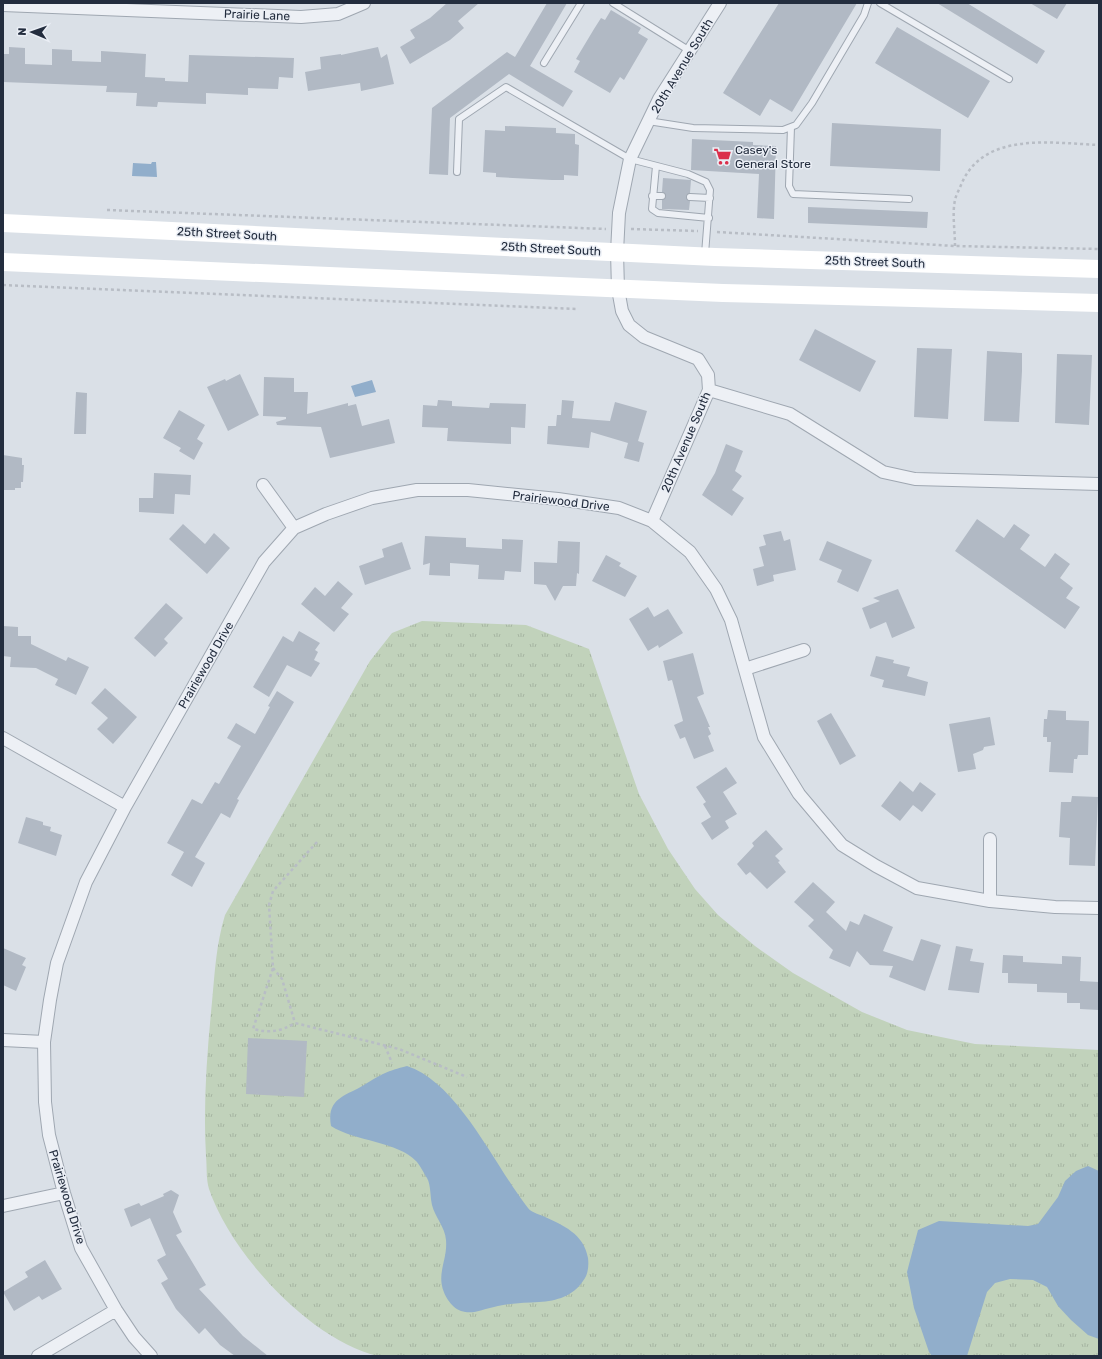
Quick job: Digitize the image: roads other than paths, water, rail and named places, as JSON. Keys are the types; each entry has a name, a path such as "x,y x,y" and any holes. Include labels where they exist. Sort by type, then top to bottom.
{"main road":[{"name":"25th Street South","path":"3,223 705,256 1099,269"},
{"path":"3,262 618,289 1099,303"}],"street":[{"name":"Prairie Lane","path":"3,5 301,17 338,14 364,3"},
{"name":"20th Avenue South","path":"652,521 709,390 708,376 698,359 644,337 629,325 622,311 618,289 617,252 619,214 630,159 648,121 659,99 720,3"},
{"path":"709,390 790,414 882,472 915,479 1099,484"},
{"path":"263,485 294,528"},
{"name":"Prairiewood Drive","path":"151,1356 134,1337 116,1310 81,1248 64,1193 49,1135 45,1102 44,1042 57,963 86,882 125,807 264,562 294,528 326,514 372,498 417,490 468,490 558,499 619,508 652,521 690,552 716,590 731,620 764,736 799,794 842,845 876,866 917,888 990,900 1055,907 1099,908"},
{"path":"745,669 804,650"},
{"path":"3,738 125,807"},
{"path":"990,839 990,900"},
{"path":"3,1040 44,1042"},
{"path":"3,1206 64,1193"},
{"path":"38,1356 116,1310"}],"lane":[{"path":"544,63 581,3"},
{"path":"613,3 690,51"},
{"path":"648,121 693,128 783,130 796,125 812,103 864,15 868,3"},
{"path":"880,3 1009,79"},
{"path":"457,172 459,119 506,87 630,159 688,174 706,182 710,190 710,198 705,256"},
{"path":"791,127 789,186 793,194 909,200"},
{"path":"656,166 652,196 652,209 658,213 709,218"},
{"path":"652,196 662,196"},
{"path":"690,197 710,198"}],"water":[{"path":"152,162 156,162 157,177 132,176 133,163 151,164"},
{"path":"372,380 376,392 355,397 351,386"},
{"path":"407,1066 426,1075 443,1089 459,1107 475,1128 529,1209 572,1231 582,1243 588,1258 588,1270 585,1279 569,1294 558,1299 516,1303 470,1312 457,1309 448,1300 444,1291 441,1277 446,1248 445,1235 432,1205 427,1178 416,1161 399,1150 352,1135 331,1126 330,1117 334,1104 344,1095 385,1073"},
{"path":"1088,1166 1099,1171 1099,1339 1088,1335 1071,1320 1058,1306 1047,1287 1033,1280 1010,1279 995,1283 987,1292 967,1356 932,1356 929,1352 914,1308 907,1272 918,1230 939,1221 1028,1226 1038,1224 1058,1197 1065,1181 1076,1171"}],"place":[{"name":"Casey's General Store","path":"722,157"}]}
